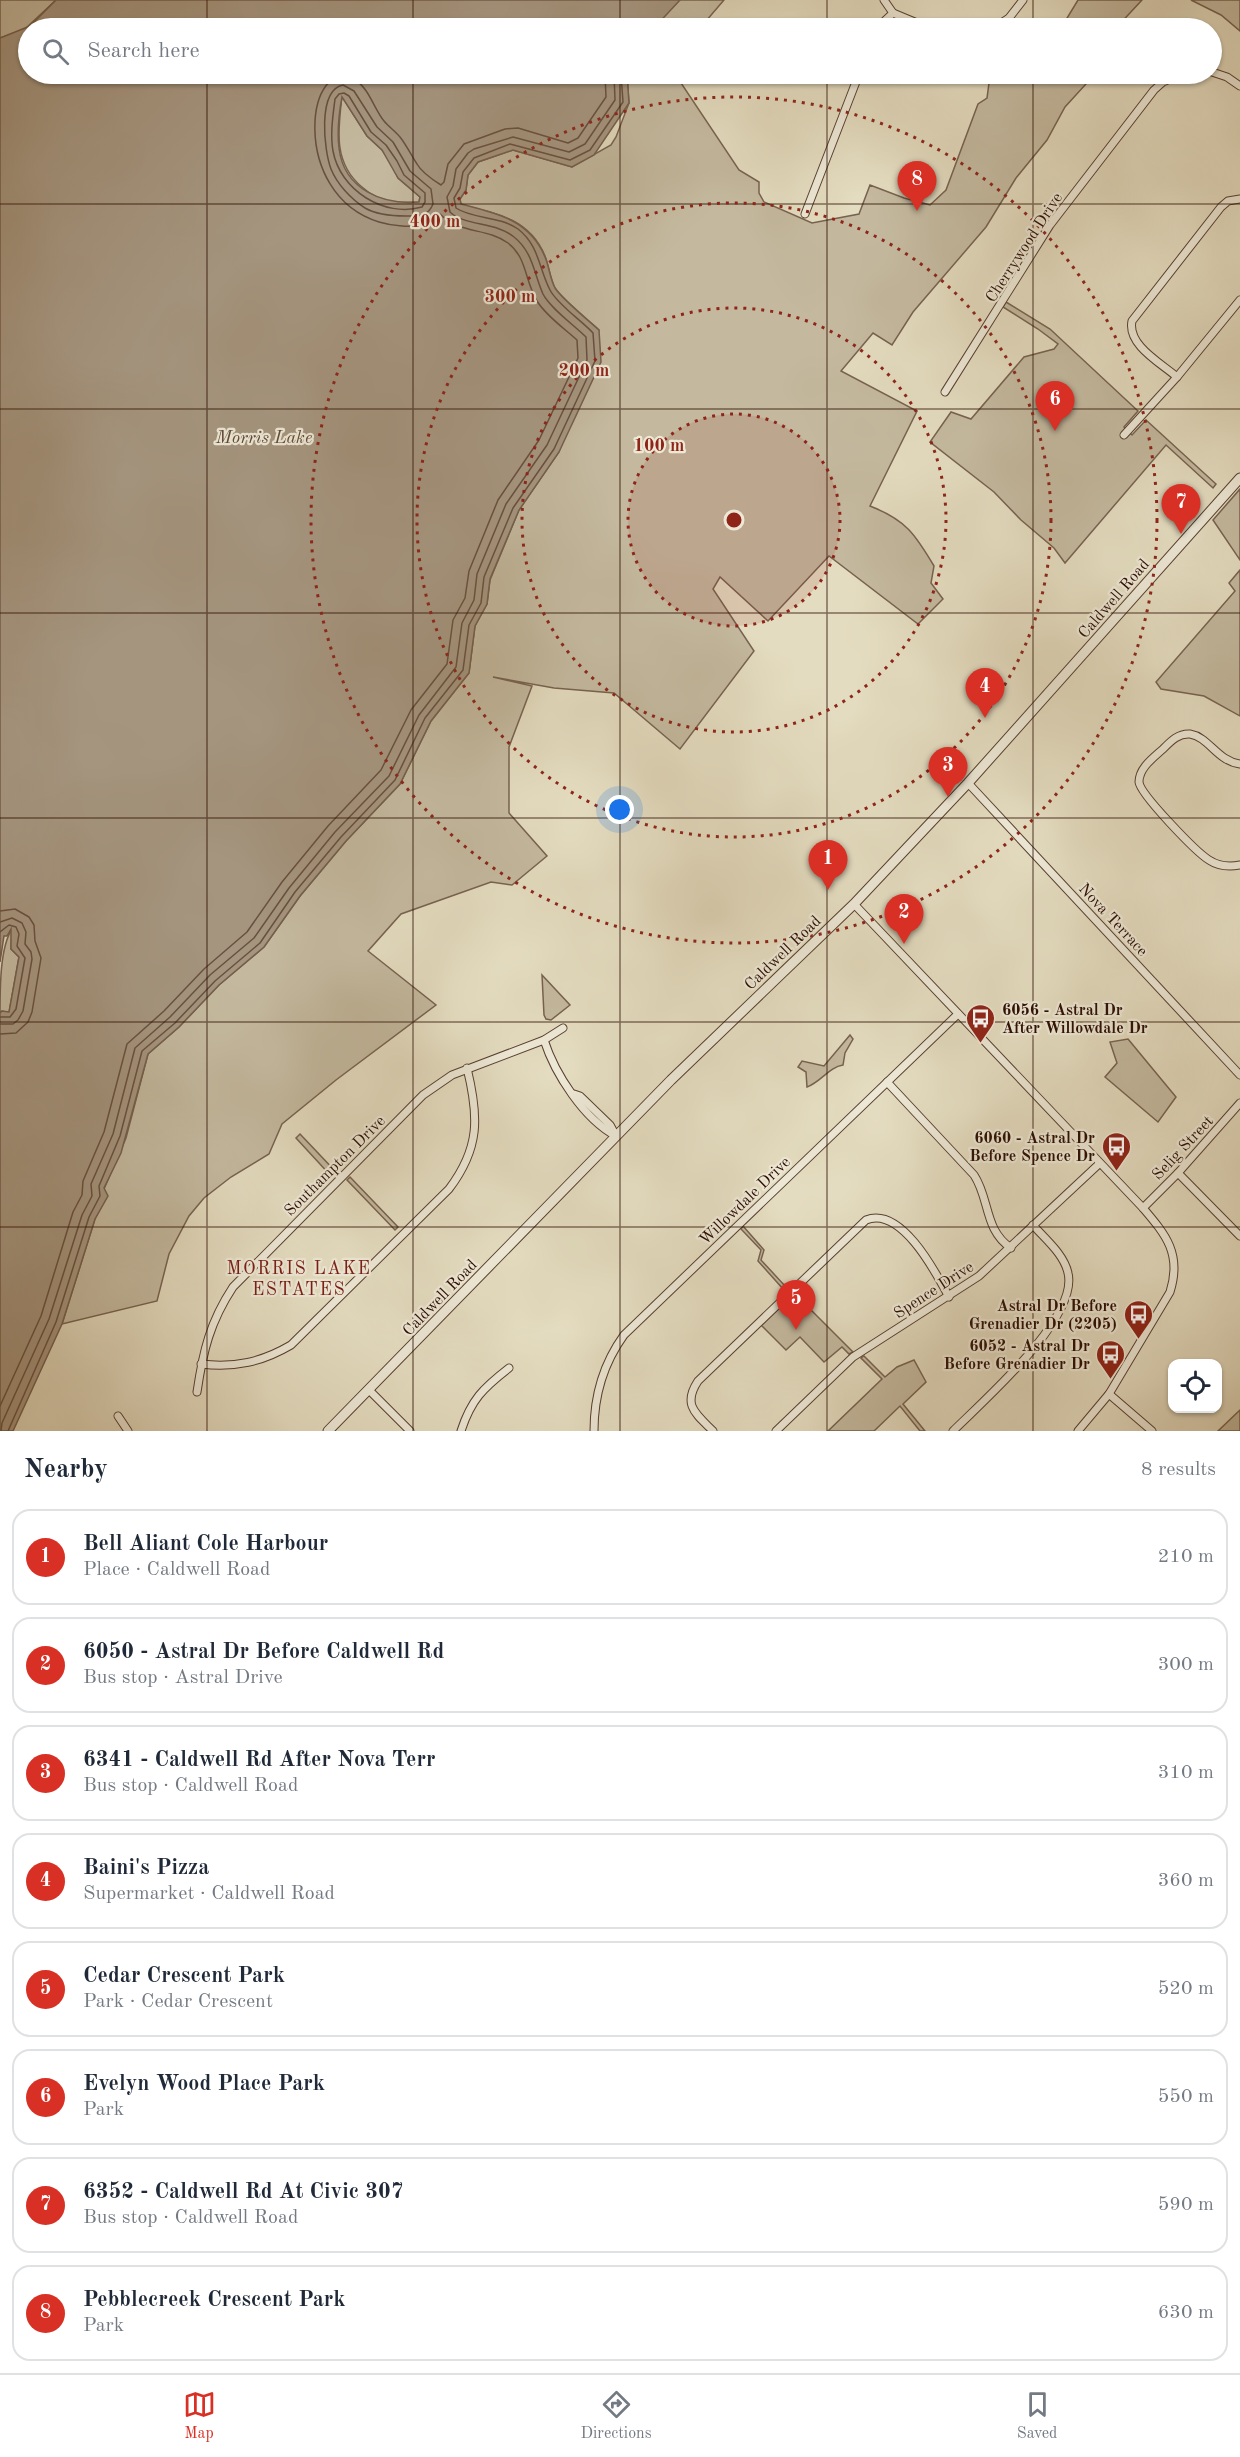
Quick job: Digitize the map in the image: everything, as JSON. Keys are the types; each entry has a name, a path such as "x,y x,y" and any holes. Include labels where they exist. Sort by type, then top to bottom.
{"street":[{"path":"884,0 893,13 905,18"},
{"path":"1009,18 1023,0"},
{"path":"888,18 893,13"},
{"path":"1222,75 1240,86"},
{"path":"805,214 855,84"},
{"name":"Cherrywood Drive","path":"945,392 1050,225 1161,84"},
{"path":"1177,376 1136,342 1131,332 1132,321 1221,207 1231,200 1240,199"},
{"path":"1124,435 1240,300"},
{"name":"Caldwell Road","path":"328,1431 616,1136 854,904 968,783 1240,478"},
{"path":"1240,764 1224,759 1198,737 1183,735 1174,738 1149,762 1141,771 1139,780 1144,795 1202,855 1220,865 1240,866"},
{"name":"Nova Terrace","path":"968,783 1240,1075"},
{"path":"854,904 1143,1208 1165,1234 1169,1243 1174,1258 1173,1282 1170,1292 1109,1394 1078,1431"},
{"name":"Willowdale Drive","path":"594,1431 599,1383 605,1366 624,1335 958,1014"},
{"name":"Southampton Drive","path":"197,1392 207,1339 214,1319 228,1294 243,1275 423,1095 452,1075 544,1040 563,1028"},
{"path":"544,1040 555,1067 574,1094 580,1096 610,1125 616,1136"},
{"path":"201,1364 231,1365 254,1362 291,1345 449,1189 462,1172 474,1141 475,1104 467,1068"},
{"path":"887,1082 974,1175 993,1229 998,1237 1011,1248"},
{"name":"Selig Street","path":"1143,1208 1178,1173 1240,1103"},
{"name":"Spence Drive","path":"776,1431 853,1357 979,1276 1099,1164"},
{"path":"1178,1173 1240,1236"},
{"path":"713,1431 692,1407 691,1394 698,1381 863,1221 873,1218 885,1219 906,1233 937,1275 949,1297"},
{"path":"953,1431 1026,1359 1046,1331 1066,1294 1069,1274 1064,1261 1033,1225"},
{"path":"461,1431 471,1405 489,1384 508,1368"},
{"path":"369,1390 410,1431"},
{"path":"1109,1394 1152,1431"},
{"path":"118,1416 128,1431"}],"shaded area":[{"path":"0,0 56,0 37,18 18,18 18,32 0,38"},
{"path":"670,0 724,0 709,18 656,18"},
{"path":"1078,0 1142,0 1125,18 1067,18"},
{"path":"1191,0 1240,0 1240,31 1221,15"},
{"path":"628,84 682,84 739,170 759,182 759,193 764,202 812,223 859,214 870,185 930,205 946,190 978,104 987,98 989,84 1086,84 1065,107 1047,140 1016,178 986,227 913,312 892,345 873,333 841,371 917,411 870,506 893,517 915,537 934,566 931,583 943,599 918,624 829,556 768,621 720,577 713,589 754,651 680,749 614,693 554,688 493,677 532,686 509,747 509,813 547,856 512,885 491,882 401,914 368,951 436,1005 282,1124 269,1154 231,1177 204,1198 189,1216 169,1254 157,1301 62,1324 95,1219 107,1196 104,1189 126,1138 148,1054 179,1027 219,985 264,947 300,896 346,841 400,784 431,721 469,673 475,626 487,604 490,580 519,510 559,452 599,330 558,293 545,256 531,234 511,220 499,215 461,205 460,199 466,190 468,175 478,162 513,150 572,167 611,145 629,103"},
{"path":"342,96 367,136 382,150 392,164 398,178 420,197 419,202 383,200 375,197 353,178 342,157 340,145 339,121"},
{"path":"1006,302 1050,329 1138,411 1124,427 1132,435 1146,420 1216,484 1213,488 1166,445 1065,563 1054,548 1021,520 994,492 930,442 951,412 971,419 1024,357 1054,349 1058,344 1003,307"},
{"path":"1240,489 1240,560 1213,520"},
{"path":"1240,570 1240,716 1204,696 1161,689 1156,682 1235,591 1229,583"},
{"path":"12,929 11,949 19,957 9,1013 2,1011 0,1013 3,957"},
{"path":"542,975 570,1005 551,1020 546,1019 544,1015"},
{"path":"850,1035 853,1039 845,1053 843,1065 833,1069 807,1087 806,1072 798,1067 802,1061 824,1066"},
{"path":"1128,1039 1176,1097 1158,1122 1105,1077 1117,1063 1110,1042"},
{"path":"300,1134 336,1172 331,1176 296,1138"},
{"path":"350,1177 398,1227 395,1230 347,1180"},
{"path":"743,1226 764,1250 761,1260 786,1287 784,1290 758,1261 761,1250 741,1229"},
{"path":"794,1293 853,1352 849,1354 842,1347 824,1362 800,1337 786,1350 761,1325"},
{"path":"864,1356 885,1377 897,1367 914,1360 926,1382 903,1404 925,1431 920,1431 900,1406 874,1431 828,1431 882,1379 861,1358"},
{"path":"1240,1410 1240,1431 1218,1431"}],"water":[{"name":"Morris Lake","path":"56,0 680,0 663,18 38,18"},
{"name":"Morris Lake","path":"18,31 18,84 628,84 629,103 594,155 572,167 513,150 478,162 468,175 466,190 460,199 461,204 510,220 521,226 539,244 558,293 599,330 601,362 559,452 519,510 490,579 487,604 475,626 469,673 431,721 400,784 346,841 300,896 264,947 219,985 179,1027 148,1054 121,1153 104,1188 108,1196 95,1219 62,1324 13,1431 0,1431 0,1013 9,1012 19,957 11,949 11,929 7,936 4,936 0,962 0,38","holes":["342,97 367,136 382,150 398,178 420,197 419,202 392,201 379,197 367,192 349,175 342,163 338,142"]}],"place":[{"name":"Pebblecreek Crescent Park","path":"917,211"},
{"name":"Evelyn Wood Place Park","path":"1055,431"},
{"name":"6352 - Caldwell Rd At Civic 307","path":"1181,534"},
{"name":"Baini's Pizza","path":"985,718"},
{"name":"6341 - Caldwell Rd After Nova Terr","path":"948,797"},
{"name":"Bell Aliant Cole Harbour","path":"828,890"},
{"name":"6050 - Astral Dr Before Caldwell Rd","path":"904,944"},
{"name":"6056 - Astral Dr After Willowdale Dr","path":"981,1044"},
{"name":"6060 - Astral Dr Before Spence Dr","path":"1116,1172"},
{"name":"Cedar Crescent Park","path":"796,1330"},
{"name":"Astral Dr Before Grenadier Dr (2205)","path":"1138,1340"},
{"name":"6052 - Astral Dr Before Grenadier Dr","path":"1111,1380"}],"district":[{"name":"MORRIS LAKE ESTATES","path":"299,1278"}]}
